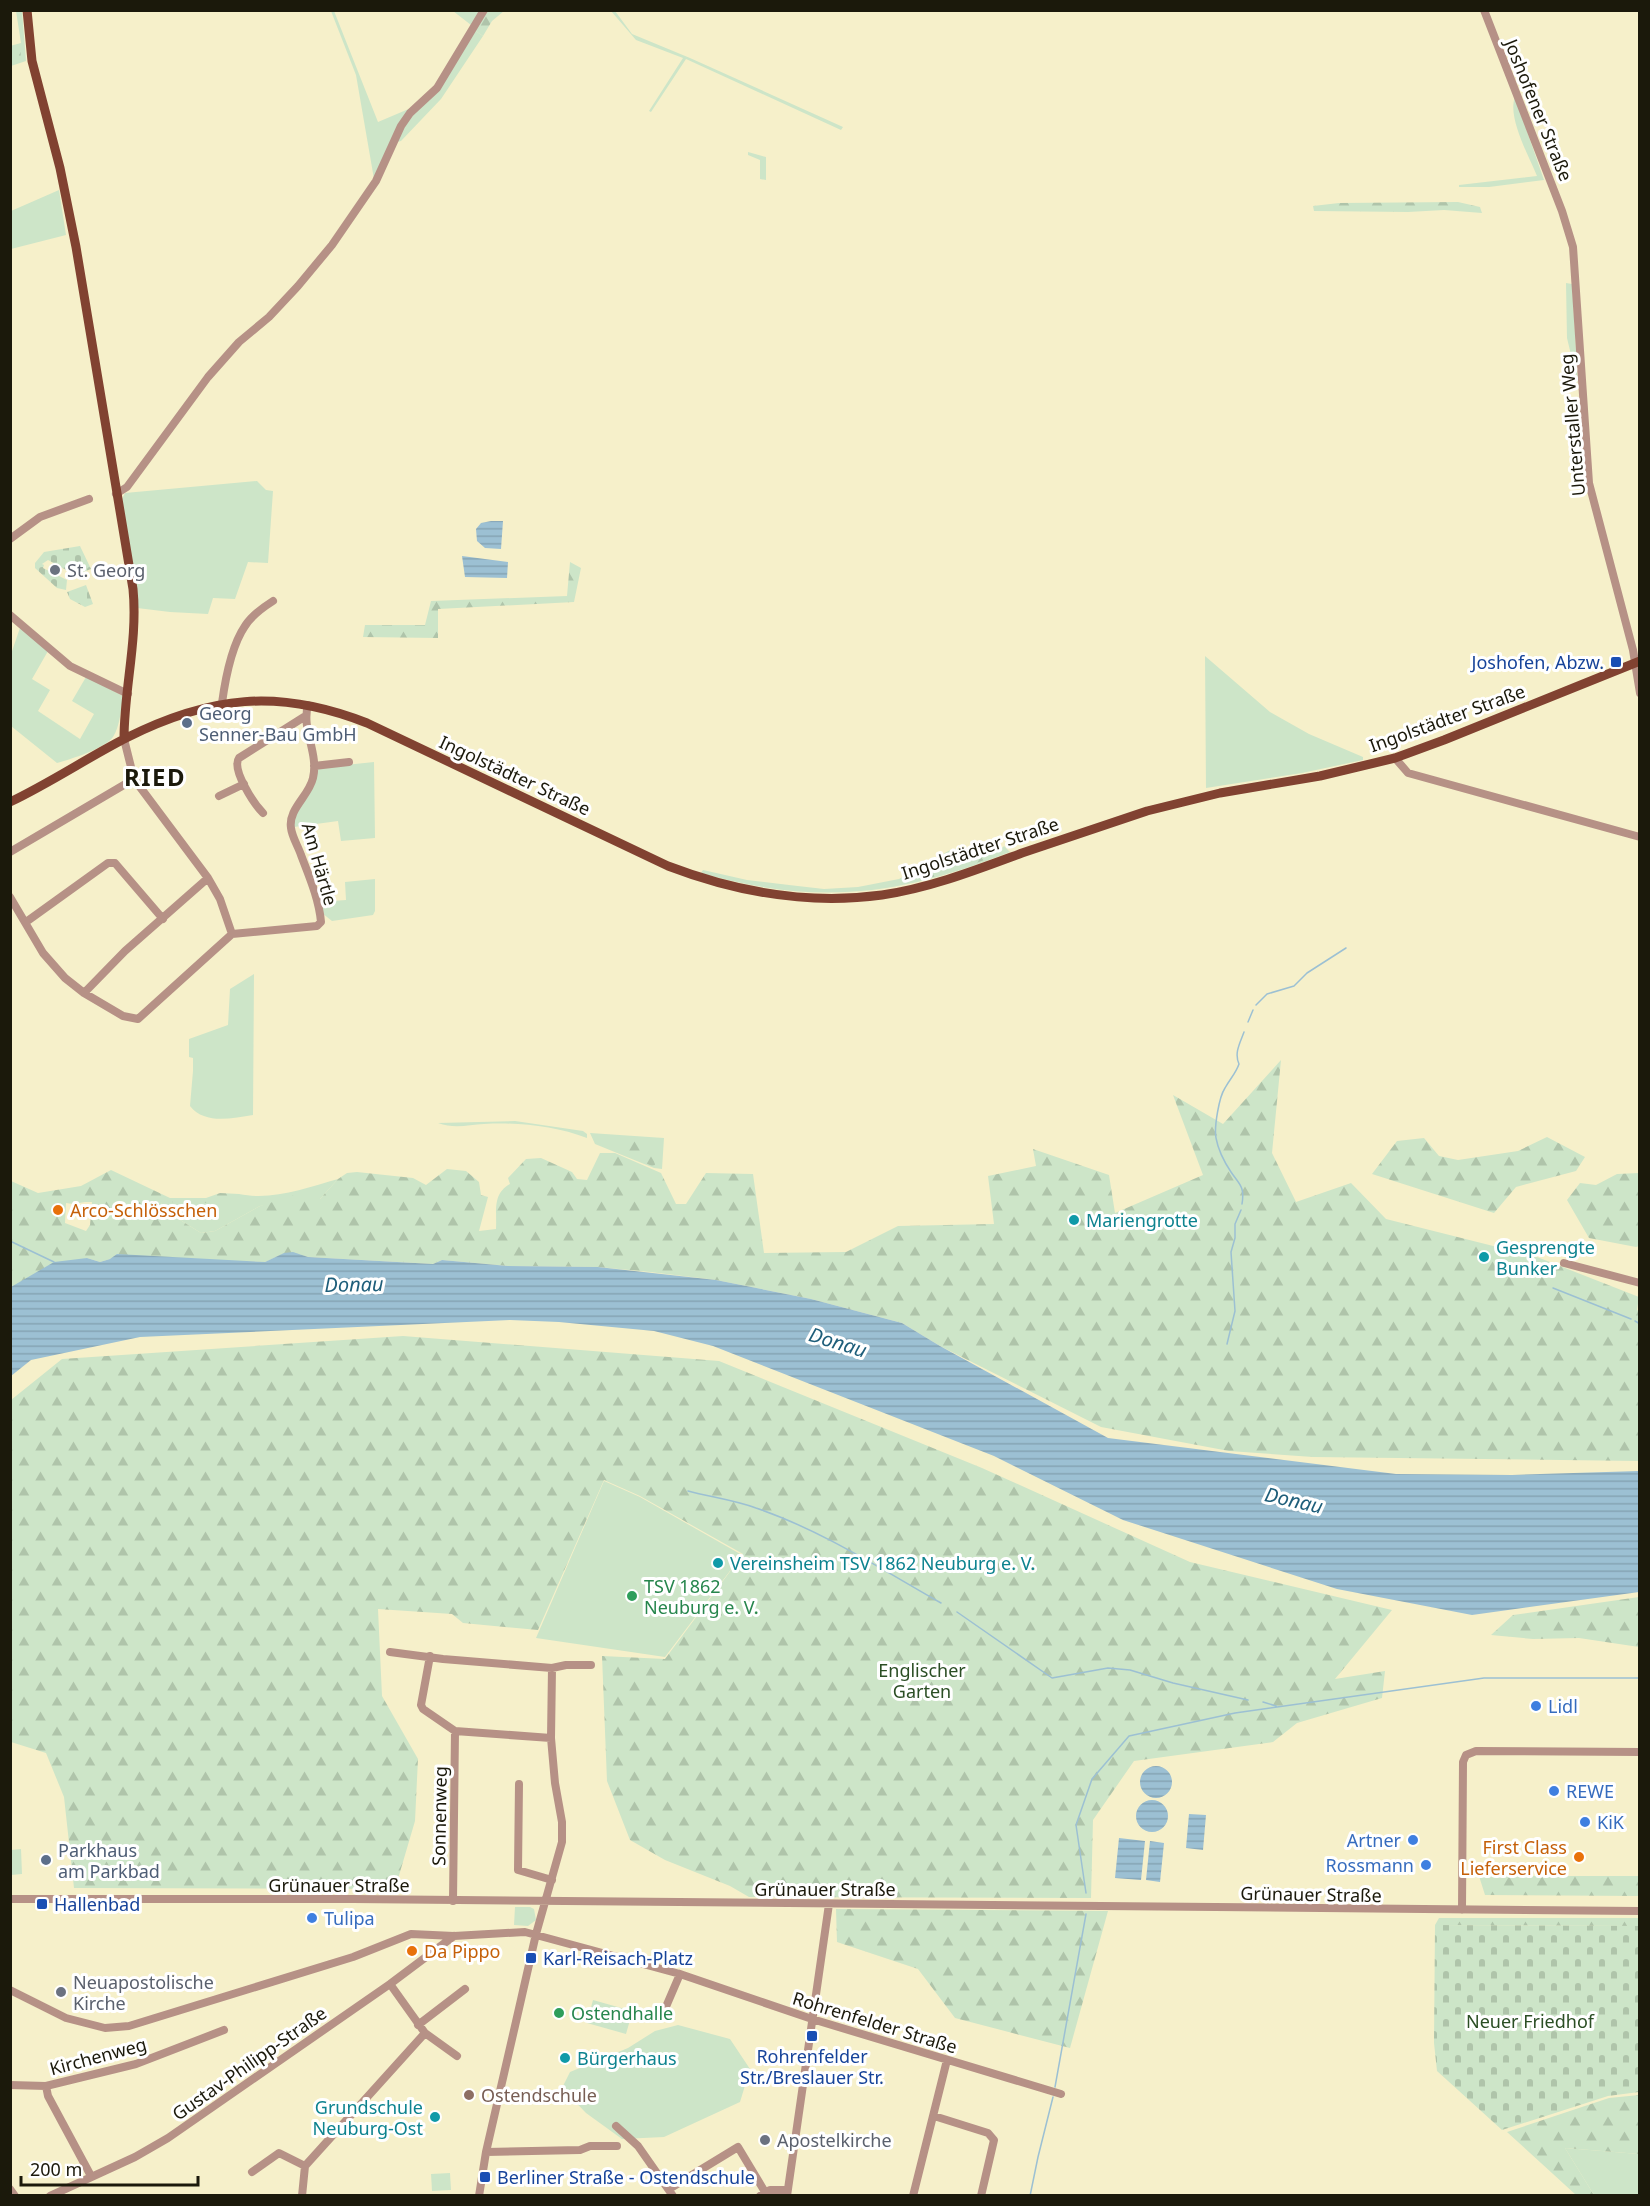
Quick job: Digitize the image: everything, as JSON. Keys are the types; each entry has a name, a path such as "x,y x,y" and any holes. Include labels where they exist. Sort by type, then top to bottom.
{"main road":[{"path":"27,10 32,61 60,168 74,237 135,608 124,739"},
{"name":"Ingolstädter Straße","path":"10,802 40,788 124,739 175,716 222,703 263,700 308,705 345,714 367,723 668,866 706,880 743,890 802,897 856,898 884,895 929,885 1147,811 1220,794 1320,776 1395,758 1638,662"}],"street":[{"path":"116,494 127,487 208,377 239,342 269,317 332,245 376,181 401,126 410,113 437,88 484,10"},
{"name":"Joshofener Straße","path":"1484,10 1565,222"},
{"name":"Unterstaller Weg","path":"1565,222 1573,247 1589,483 1638,662 1640,693"},
{"path":"10,539 40,517 89,499"},
{"path":"222,703 228,673 244,627 255,613 273,601"},
{"path":"10,615 70,666 128,694"},
{"path":"263,813 236,768 239,758 304,717 308,705"},
{"name":"Am Härtle","path":"232,934 317,926 321,922 308,873 291,830 293,814 313,781 312,746 304,717"},
{"path":"10,897 43,953 65,978 84,993 123,1016 138,1018 232,934 220,899 208,878 134,779 124,739"},
{"path":"1395,758 1408,773 1640,837"},
{"path":"314,766 349,762"},
{"path":"10,852 134,779"},
{"path":"219,796 244,784"},
{"path":"26,922 108,862 115,863 163,919"},
{"path":"84,993 125,951 208,878"},
{"path":"1564,1263 1640,1283"},
{"path":"390,1652 552,1668 566,1665 591,1665"},
{"path":"430,1656 421,1705 423,1709 455,1731 552,1738"},
{"path":"479,2196 486,2152 536,1934 562,1842 562,1822 555,1783 552,1738 552,1668"},
{"name":"Sonnenweg","path":"453,1901 455,1731"},
{"path":"1462,1910 1463,1762 1466,1755 1476,1751 1640,1752"},
{"path":"519,1784 518,1870 552,1880"},
{"name":"Grünauer Straße","path":"10,1899 1640,1911"},
{"path":"616,2126 638,2146 671,2192 738,2147 762,2194 770,2190 787,2193 829,1904"},
{"name":"Rohrenfelder Straße","path":"10,1990 66,2018 105,2028 129,2026 353,1957 411,1934 454,1936 520,1932 536,1934 680,1974 812,2019 1061,2094"},
{"name":"Gustav-Philipp-Straße","path":"50,2196 135,2157 168,2138 390,1984 454,1936"},
{"path":"665,2009 680,1974"},
{"path":"390,1984 425,2033 457,2055"},
{"path":"418,2025 465,1989"},
{"name":"Kirchenweg","path":"10,2085 46,2086 136,2064 224,2030"},
{"path":"302,2196 305,2166 425,2033"},
{"path":"913,2196 947,2060"},
{"path":"46,2086 48,2096 91,2176"},
{"path":"934,2115 987,2133 994,2140 981,2196"},
{"path":"486,2152 580,2150 590,2146 617,2146"},
{"path":"252,2172 279,2153 305,2166"},
{"path":"10,2189 15,2196"}],"green space":[{"path":"16,11 22,11 26,61 11,66 10,46 21,43"},
{"path":"331,11 334,11 378,122 411,108 374,179 356,75"},
{"path":"453,11 481,11 471,25"},
{"path":"488,11 504,11 492,21 483,36 474,30 482,16"},
{"path":"611,11 615,11 632,34 843,127 841,130 686,59 651,112 649,111 683,58 636,40"},
{"path":"474,30 483,36 441,99 401,141 397,142 404,122 423,103"},
{"path":"20,44 21,59 11,63 11,47"},
{"path":"1515,97 1544,180 1489,187 1459,187 1459,185 1537,176 1516,126 1513,105"},
{"path":"748,152 766,157 766,180 760,179 760,160 748,155"},
{"path":"59,190 66,235 11,249 11,211"},
{"path":"1458,202 1480,207 1482,213 1444,210 1314,211 1313,206 1339,203"},
{"path":"1566,283 1572,284 1578,384 1567,338"},
{"path":"257,481 266,490 273,491 268,563 248,562 235,599 213,598 208,614 137,608 122,499 125,493"},
{"path":"80,546 91,569 75,575 48,560 42,564 43,568 67,580 66,590 57,588 35,568 35,563 44,552"},
{"path":"570,562 581,568 574,602 438,609 438,638 363,637 365,625 425,625 431,601 567,596"},
{"path":"86,585 93,604 85,607 70,599 67,592"},
{"path":"21,625 48,651 32,679 50,690 38,711 80,739 94,714 72,701 86,677 123,696 117,728 113,737 102,746 57,763 11,726 10,657"},
{"path":"1205,656 1270,712 1309,734 1363,757 1363,760 1302,773 1206,788"},
{"path":"374,762 375,838 341,841 338,821 294,827 294,817 317,768"},
{"path":"1004,846 1010,852 970,867 894,887 857,891 783,890 701,873 703,870 747,880 824,889 858,887 899,879 952,849 1000,850"},
{"path":"953,850 989,850 1000,854 958,870 922,880 915,874"},
{"path":"375,879 373,915 332,921 322,913 319,902 346,900 345,882"},
{"path":"254,974 253,1115 219,1119 203,1116 190,1106 193,1058 189,1057 189,1039 228,1025 230,989"},
{"path":"1281,1060 1272,1153 1296,1202 1351,1183 1386,1219 1537,1257 1639,1297 1637,1310 1640,1312 1639,1461 1313,1457 1229,1451 1101,1427 940,1346 902,1323 811,1299 716,1280 650,1272 598,1267 508,1266 442,1260 433,1264 308,1257 291,1253 265,1262 110,1259 100,1262 87,1258 11,1287 11,1181 38,1193 81,1186 111,1170 170,1198 206,1198 220,1193 239,1194 239,1198 226,1203 162,1202 161,1208 201,1233 215,1231 260,1206 298,1194 320,1199 338,1179 347,1173 413,1178 426,1185 447,1169 466,1171 479,1182 481,1195 488,1197 479,1231 496,1229 496,1209 500,1193 510,1184 508,1178 526,1159 541,1158 572,1172 577,1179 587,1180 600,1153 615,1153 661,1173 676,1204 686,1204 706,1173 753,1174 764,1253 846,1252 898,1226 994,1224 988,1176 1036,1166 1033,1149 1109,1175 1115,1213 1203,1175 1173,1095 1223,1124","holes":["92,1202 90,1225 86,1231 65,1223 66,1203"]},
{"path":"515,1121 583,1131 587,1134 587,1138 562,1130 523,1124 455,1126 438,1123"},
{"path":"590,1133 664,1138 662,1169 654,1168 595,1144"},
{"path":"631,1137 657,1140 653,1153 655,1165 652,1166 613,1148 614,1139"},
{"path":"1547,1137 1585,1157 1576,1171 1516,1187 1494,1213 1372,1174 1397,1141 1424,1138 1439,1156 1458,1160 1518,1151"},
{"path":"1639,1173 1639,1246 1589,1238 1567,1200 1580,1183 1596,1185 1617,1174"},
{"path":"338,1179 320,1199 260,1206 215,1231 201,1233 161,1208 162,1202 239,1198 239,1194 276,1195"},
{"name":"Englischer Garten","path":"403,1336 719,1361 982,1468 1190,1562 1392,1610 1335,1679 1385,1671 1382,1698 1297,1723 1273,1742 1134,1761 1093,1820 1091,1898 749,1897 730,1886 665,1860 630,1840 607,1781 602,1656 665,1659 743,1554 640,1496 604,1480 538,1630 463,1623 452,1614 378,1609 382,1696 418,1759 415,1821 395,1889 74,1888 64,1797 46,1753 11,1742 11,1400 62,1359"},
{"name":"TSV 1862 Neuburg e. V.","path":"604,1481 640,1497 742,1555 665,1657 536,1638"},
{"path":"1639,1597 1639,1647 1579,1638 1533,1639 1491,1635 1513,1615"},
{"path":"21,1849 22,1874 11,1875 11,1850"},
{"path":"1479,1876 1639,1876 1639,1896 1485,1895"},
{"path":"515,1907 534,1909 536,1920 528,1926 514,1925"},
{"path":"836,1909 1108,1911 1070,2048 955,2018 918,1969 837,1942"},
{"path":"1439,1918 1640,1918 1639,1926 1435,1925"},
{"name":"Neuer Friedhof","path":"1435,1925 1639,1926 1639,2092 1608,2096 1502,2130 1437,2071 1434,2043"},
{"path":"593,2000 639,2013 637,2021 630,2020 626,2034 587,2023"},
{"path":"678,2025 730,2039 750,2069 740,2102 664,2137 622,2139 586,2113 562,2088 570,2072 628,2048 655,2031"},
{"path":"1639,2095 1639,2154 1565,2148 1594,2195 1576,2195 1507,2132 1609,2098"},
{"path":"1565,2148 1639,2154 1639,2195 1594,2195"},
{"path":"450,2173 451,2190 432,2191 431,2174"}],"water":[{"path":"503,521 501,549 485,548 477,541 476,529 481,523"},
{"path":"462,556 508,562 507,578 465,577"},
{"name":"Donau","path":"293,1252 308,1257 433,1264 442,1260 508,1266 598,1267 716,1280 811,1299 902,1323 1108,1438 1396,1474 1512,1475 1639,1471 1639,1592 1472,1615 1337,1589 1123,1520 994,1456 713,1346 654,1331 510,1320 140,1337 31,1360 11,1376 11,1287 54,1262 87,1258 100,1262 117,1254 265,1262 284,1253"},
{"path":"1156,1766 1167,1771 1172,1782 1167,1793 1156,1798 1145,1793 1140,1782 1145,1771"},
{"path":"1152,1800 1164,1804 1168,1816 1164,1828 1152,1832 1140,1828 1136,1816 1140,1804"},
{"path":"1189,1814 1206,1815 1203,1850 1186,1848"},
{"path":"1119,1838 1145,1841 1141,1880 1115,1878"},
{"path":"1150,1841 1164,1843 1160,1882 1146,1880"}],"waterway":[{"path":"1256,1005 1267,994 1294,986 1307,973 1346,948"},
{"path":"1248,1022 1253,1010"},
{"path":"1242,1204 1242,1189 1222,1156 1217,1142 1216,1120 1225,1088 1239,1064 1237,1052 1244,1032"},
{"path":"1227,1344 1235,1311 1231,1252 1235,1238 1235,1224 1241,1210"},
{"path":"10,1241 54,1262"},
{"path":"1553,1288 1631,1319"},
{"path":"1635,1321 1640,1324"},
{"path":"688,1491 748,1505 804,1527 941,1603"},
{"path":"957,1612 1052,1678 1108,1668 1130,1670 1173,1683 1248,1700"},
{"path":"1086,1893 1076,1825 1092,1779 1129,1736 1235,1713 1484,1678 1640,1678"},
{"path":"1263,1702 1276,1706"},
{"path":"1055,2087 1086,1914"},
{"path":"1030,2196 1053,2097"}],"place":[{"name":"St. Georg","path":"55,570"},
{"name":"Joshofen, Abzw.","path":"1616,662"},
{"name":"Georg Senner-Bau GmbH","path":"187,723"},
{"name":"Arco-Schlösschen","path":"58,1210"},
{"name":"Mariengrotte","path":"1074,1220"},
{"name":"Gesprengte Bunker","path":"1484,1257"},
{"name":"Vereinsheim TSV 1862 Neuburg e. V.","path":"718,1563"},
{"name":"TSV 1862 Neuburg e. V.","path":"632,1596"},
{"name":"Lidl","path":"1536,1706"},
{"name":"REWE","path":"1554,1791"},
{"name":"KiK","path":"1585,1822"},
{"name":"Artner","path":"1413,1840"},
{"name":"First Class Lieferservice","path":"1579,1857"},
{"name":"Parkhaus am Parkbad","path":"46,1860"},
{"name":"Rossmann","path":"1426,1865"},
{"name":"Hallenbad","path":"42,1904"},
{"name":"Tulipa","path":"312,1918"},
{"name":"Da Pippo","path":"412,1951"},
{"name":"Karl-Reisach-Platz","path":"531,1958"},
{"name":"Neuapostolische Kirche","path":"61,1992"},
{"name":"Ostendhalle","path":"559,2013"},
{"name":"Rohrenfelder Str./Breslauer Str.","path":"812,2036"},
{"name":"Bürgerhaus","path":"565,2058"},
{"name":"Ostendschule","path":"469,2095"},
{"name":"Grundschule Neuburg-Ost","path":"435,2117"},
{"name":"Apostelkirche","path":"765,2140"},
{"name":"Berliner Straße - Ostendschule","path":"485,2177"}],"district":[{"name":"RIED","path":"155,776"}]}
